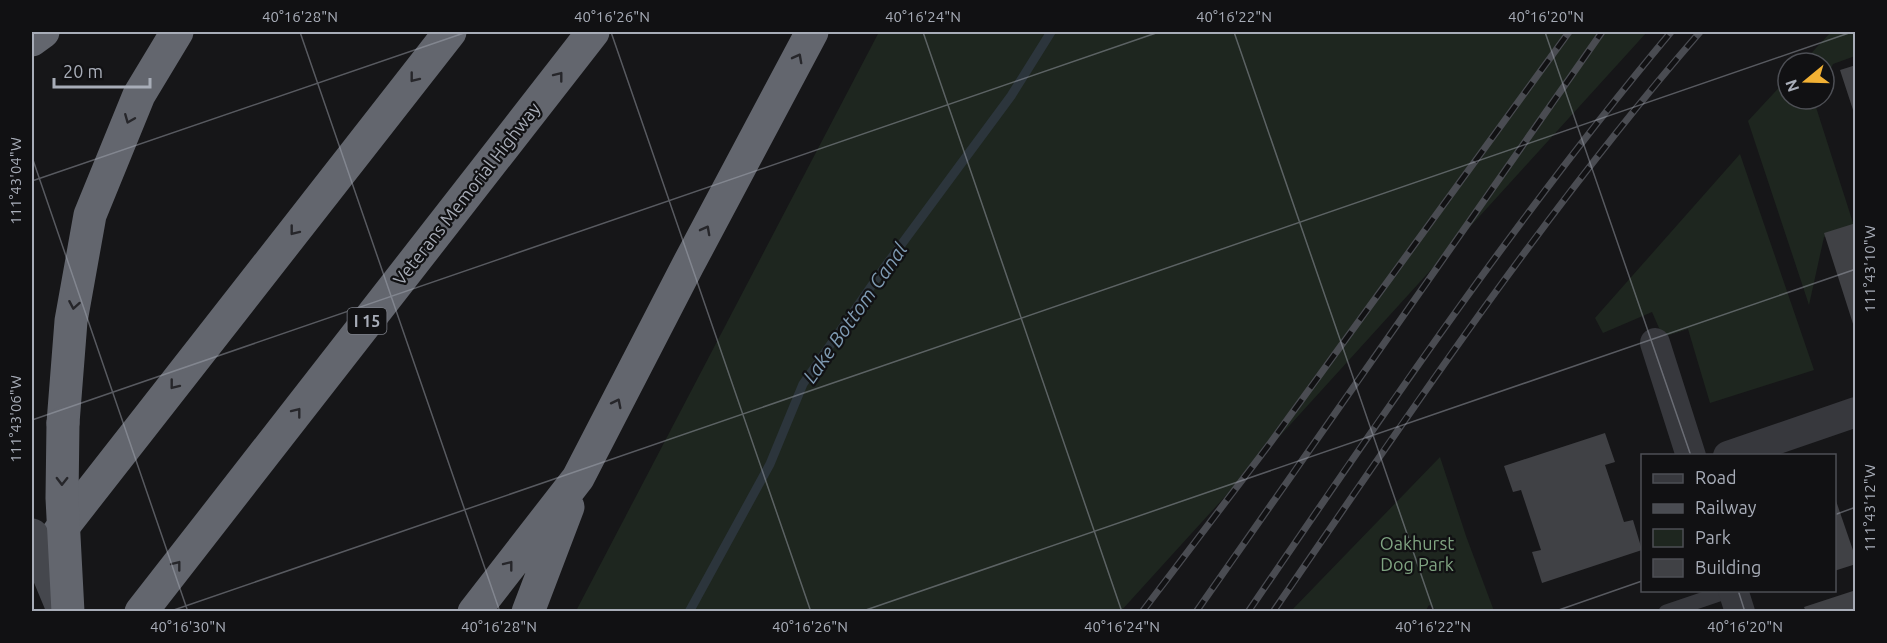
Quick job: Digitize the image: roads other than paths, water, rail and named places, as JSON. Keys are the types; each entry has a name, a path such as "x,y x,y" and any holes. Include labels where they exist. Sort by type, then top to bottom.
{"highway":[{"path":"32,40 43,32"},
{"path":"66,612 62,498 63,423 71,321 90,215 139,95 177,32"},
{"path":"32,568 450,32"},
{"name":"Veterans Memorial Highway","path":"141,612 593,32"},
{"path":"528,612 578,478 687,265 812,32"},
{"path":"474,612 578,478"}],"main road":[{"path":"32,535 66,612"}],"street":[{"path":"1655,343 1690,454"},
{"path":"1734,454 1856,412"},
{"path":"1732,592 1740,612"}],"lane":[{"path":"1666,612 1729,592"}],"waterway":[{"name":"Lake Bottom Canal","path":"689,612 770,464 803,384 884,268 1011,96 1051,32"}],"railway":[{"path":"1142,612 1271,442 1569,32"},
{"path":"1196,612 1602,32"},
{"path":"1248,612 1505,244 1559,172 1671,32"},
{"path":"1273,612 1426,389 1532,243 1586,171 1700,32"}],"park label":[{"name":"Oakhurst Dog Park","path":"1417,554"}]}
